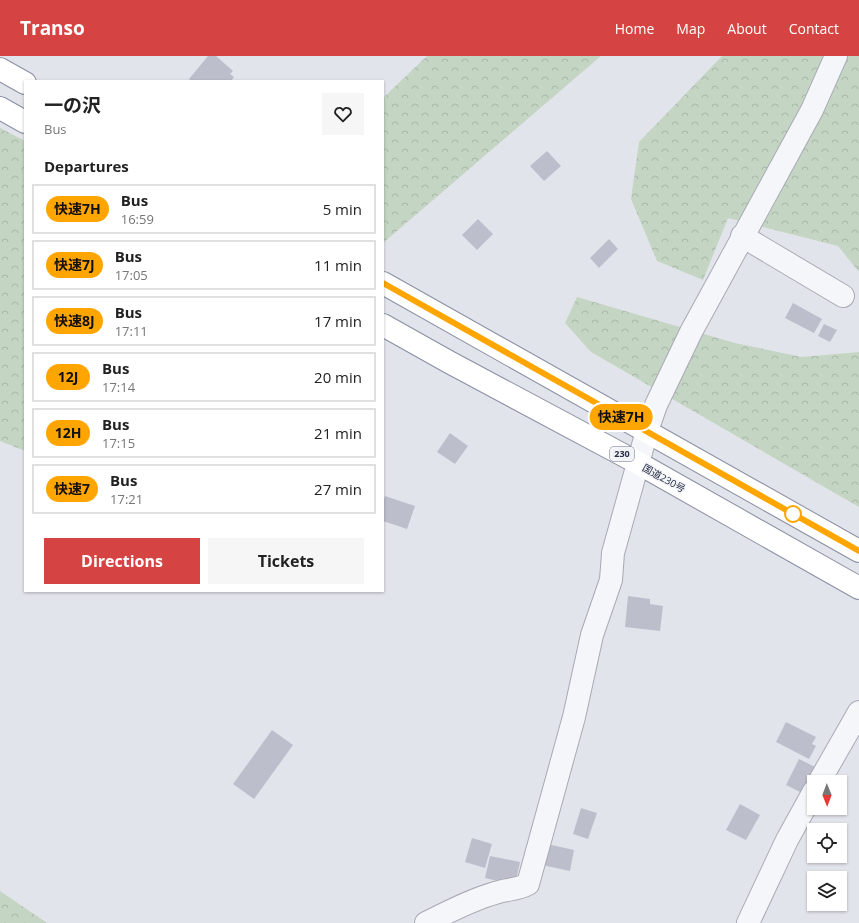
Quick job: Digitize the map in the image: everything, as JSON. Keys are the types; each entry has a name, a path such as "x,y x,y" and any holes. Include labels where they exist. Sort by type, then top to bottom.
{"highway":[{"path":"0,69 24,82"},
{"path":"0,108 24,121"},
{"path":"384,284 859,551"},
{"name":"国道230号","path":"384,326 638,463 859,588"}],"street":[{"path":"426,923 455,908 496,892 520,888 528,884 574,717 592,635 611,580 613,553 647,431 656,405 691,332 812,110 836,56"},
{"path":"742,236 843,296"},
{"path":"823,775 859,712"},
{"path":"748,923 786,840 807,803"}],"green space":[{"path":"427,56 601,56 384,242 384,97"},
{"path":"722,56 859,56 859,272 838,246 728,218 703,280 657,261 631,199 639,142"},
{"path":"0,128 24,140 24,451 0,441"},
{"path":"577,297 735,343 802,357 859,352 859,507 591,352 565,323"},
{"path":"0,891 47,923 0,923"}],"building":[{"path":"208,56 216,56 233,71 230,74 234,77 232,80 189,79"},
{"path":"547,151 561,166 544,181 530,166"},
{"path":"478,219 493,234 477,250 462,235"},
{"path":"609,239 618,249 599,268 590,258"},
{"path":"793,303 822,319 814,333 785,318"},
{"path":"824,324 837,330 830,342 818,336"},
{"path":"450,433 468,446 455,464 437,452"},
{"path":"385,496 415,506 407,529 384,521"},
{"path":"628,596 650,599 650,604 663,606 660,631 625,627"},
{"path":"786,722 816,737 812,744 816,746 809,759 776,742"},
{"path":"272,730 293,745 254,799 233,784"},
{"path":"799,759 817,768 814,775 807,775 807,788 804,794 786,785"},
{"path":"740,804 760,815 746,840 726,830"},
{"path":"581,808 597,813 588,839 573,834"},
{"path":"472,838 492,844 485,868 465,862"},
{"path":"547,844 574,850 570,871 542,865"},
{"path":"490,856 520,862 515,885 485,878"}],"bus line":[{"name":"快速7H","path":"384,284 859,551"}]}
